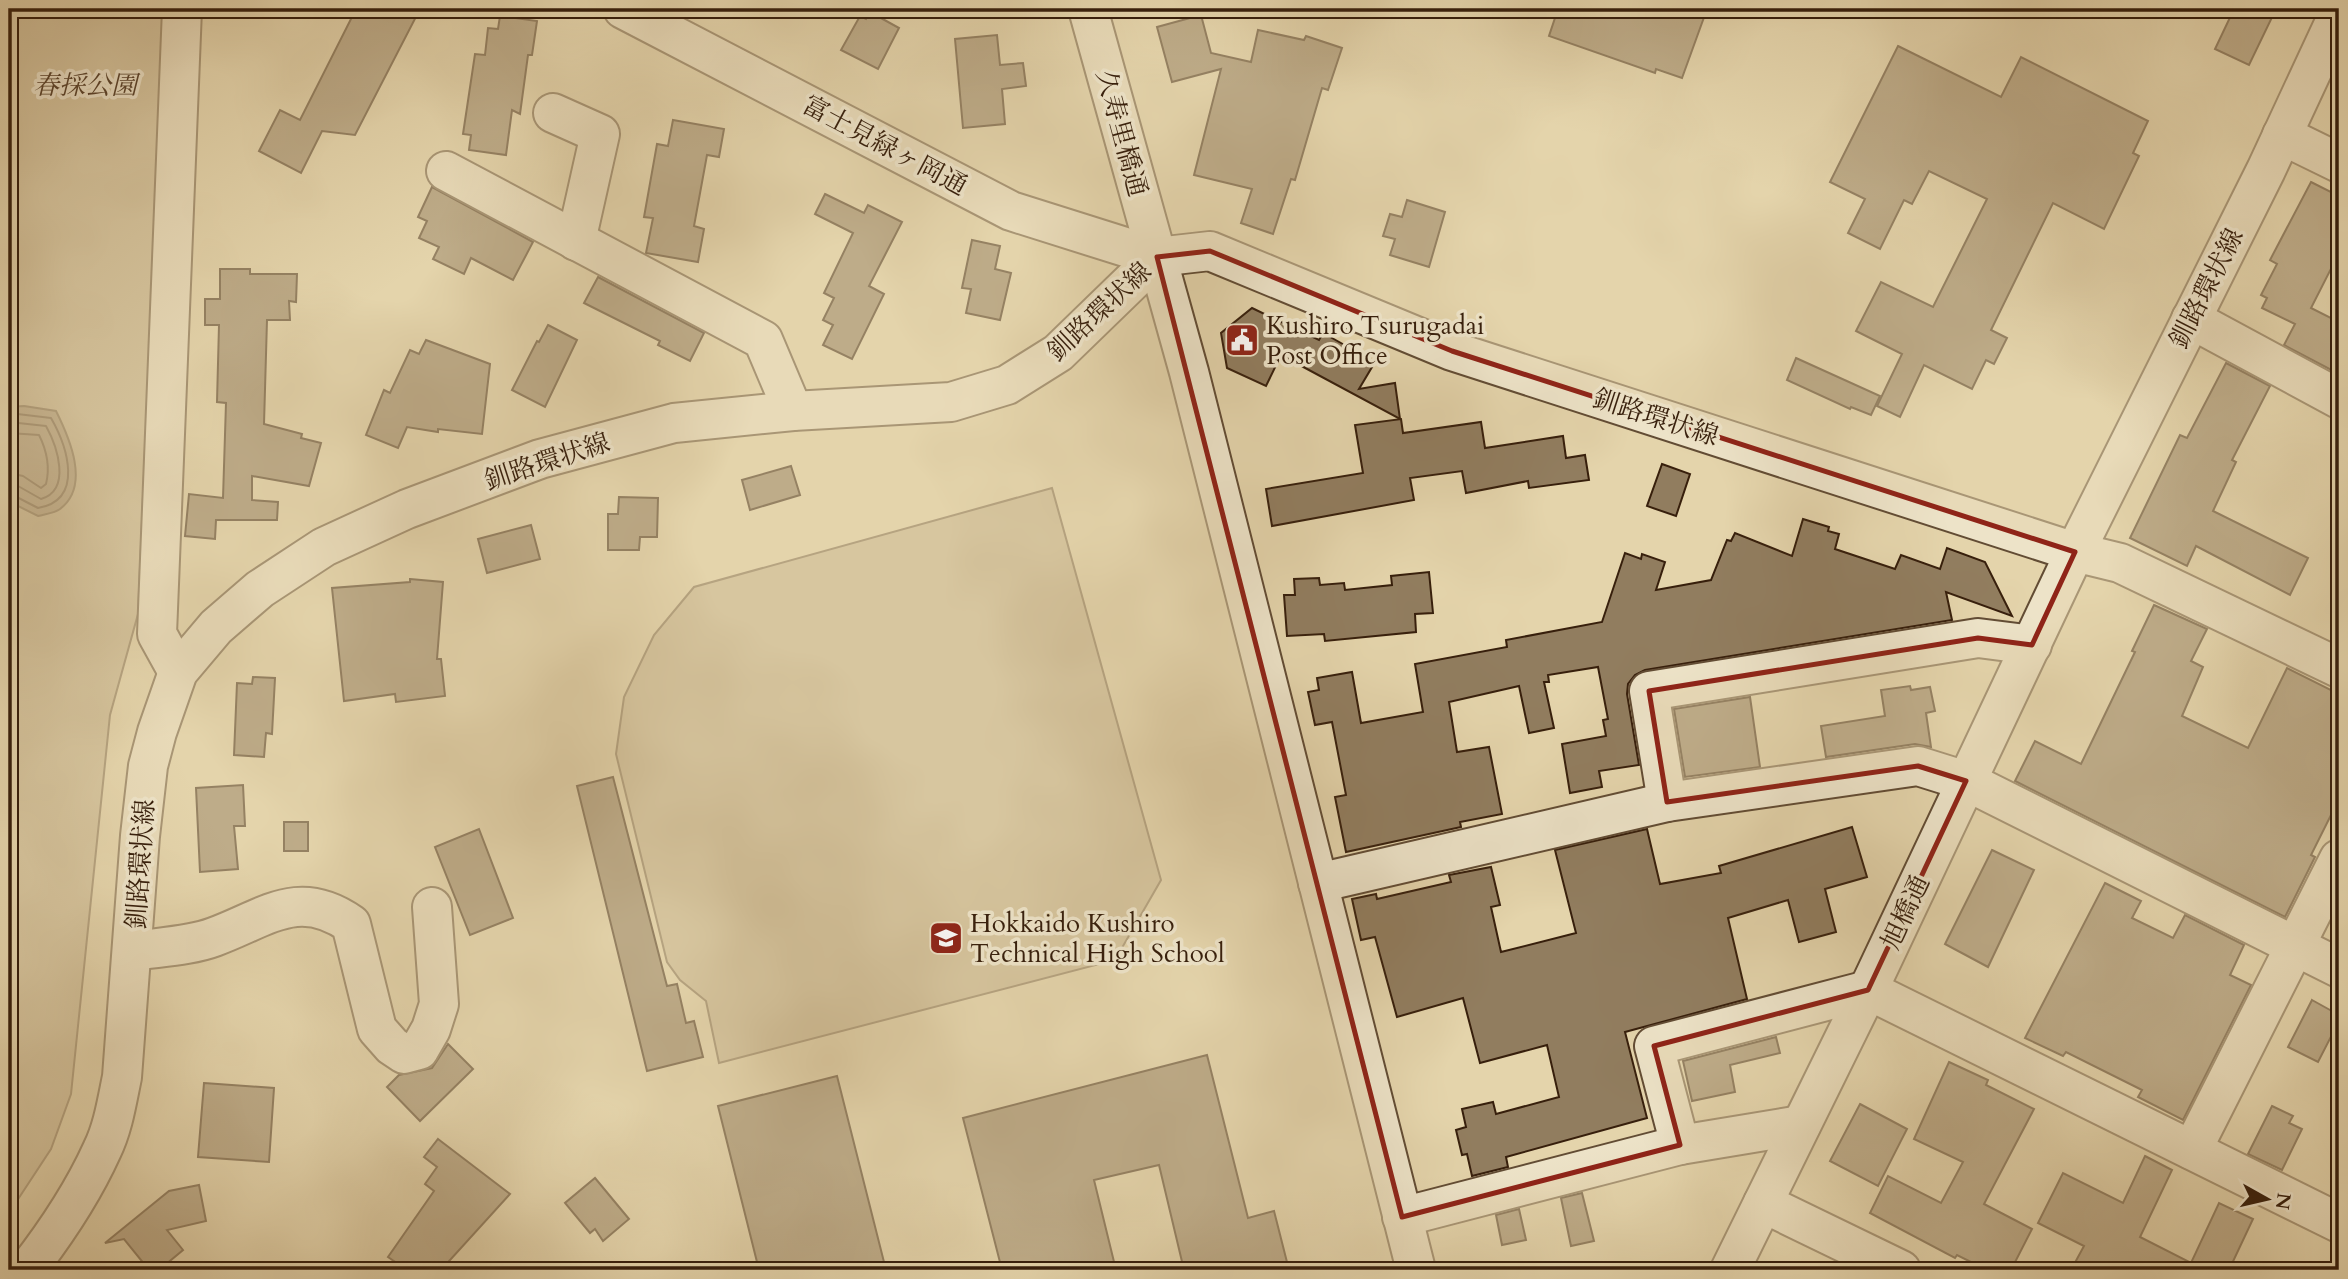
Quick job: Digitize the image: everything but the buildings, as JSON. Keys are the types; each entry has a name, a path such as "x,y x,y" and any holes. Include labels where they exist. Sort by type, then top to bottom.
{"street":[{"path":"177,672 158,634 182,9"},
{"name":"富士見緑ヶ岡通","path":"623,9 1011,211 1157,257"},
{"name":"久寿里橋通","path":"1088,9 1157,257 1416,1270"},
{"name":"釧路環状線","path":"27,1270 81,1190 106,1139 122,1077 140,836 148,766 177,672 216,627 261,589 324,547 407,509 540,459 674,424 793,411 951,402 1007,385 1058,353 1157,257 1210,251 1452,351 2075,552 2282,135 2339,13"},
{"path":"553,113 600,134 576,241"},
{"path":"2282,135 2339,163"},
{"path":"446,172 763,340 793,411"},
{"path":"2191,319 2339,399"},
{"path":"2075,552 2120,563 2339,668"},
{"name":"旭橋通","path":"1730,1270 1868,990 2075,552"},
{"path":"1667,802 1648,691 1978,638 2032,645"},
{"path":"1318,883 1667,802 1918,766 1966,781 2339,968"},
{"path":"2192,1150 2339,859"},
{"path":"133,951 212,938 275,909 304,906 333,911 351,924 377,1029 392,1046 404,1054 419,1050 431,1029 439,1004 432,907"},
{"path":"1680,1145 1654,1046 1868,990 2339,1223"},
{"path":"1402,1217 1680,1145 1801,1125"},
{"path":"1763,1203 1901,1270"}],"highlighted area":[{"path":"1210,251 1452,351 2075,552 2032,645 1978,638 1649,691 1667,802 1918,766 1966,781 1868,990 1654,1046 1680,1145 1402,1217 1157,257"}],"green space":[{"name":"春採公園","path":"9,9 164,9 138,614 110,715 71,1094 51,1149 9,1213"},
{"path":"1052,488 1161,880 1115,960 719,1063 706,1001 680,980 667,962 616,754 624,697 654,635 694,587"}],"water":[{"path":"24,406 56,411 71,447 76,475 69,499 58,510 38,516 16,505 9,497 9,407"}],"place":[{"name":"Kushiro Tsurugadai Post Office","path":"1242,340"},
{"name":"Hokkaido Kushiro Technical High School","path":"946,938"}]}
